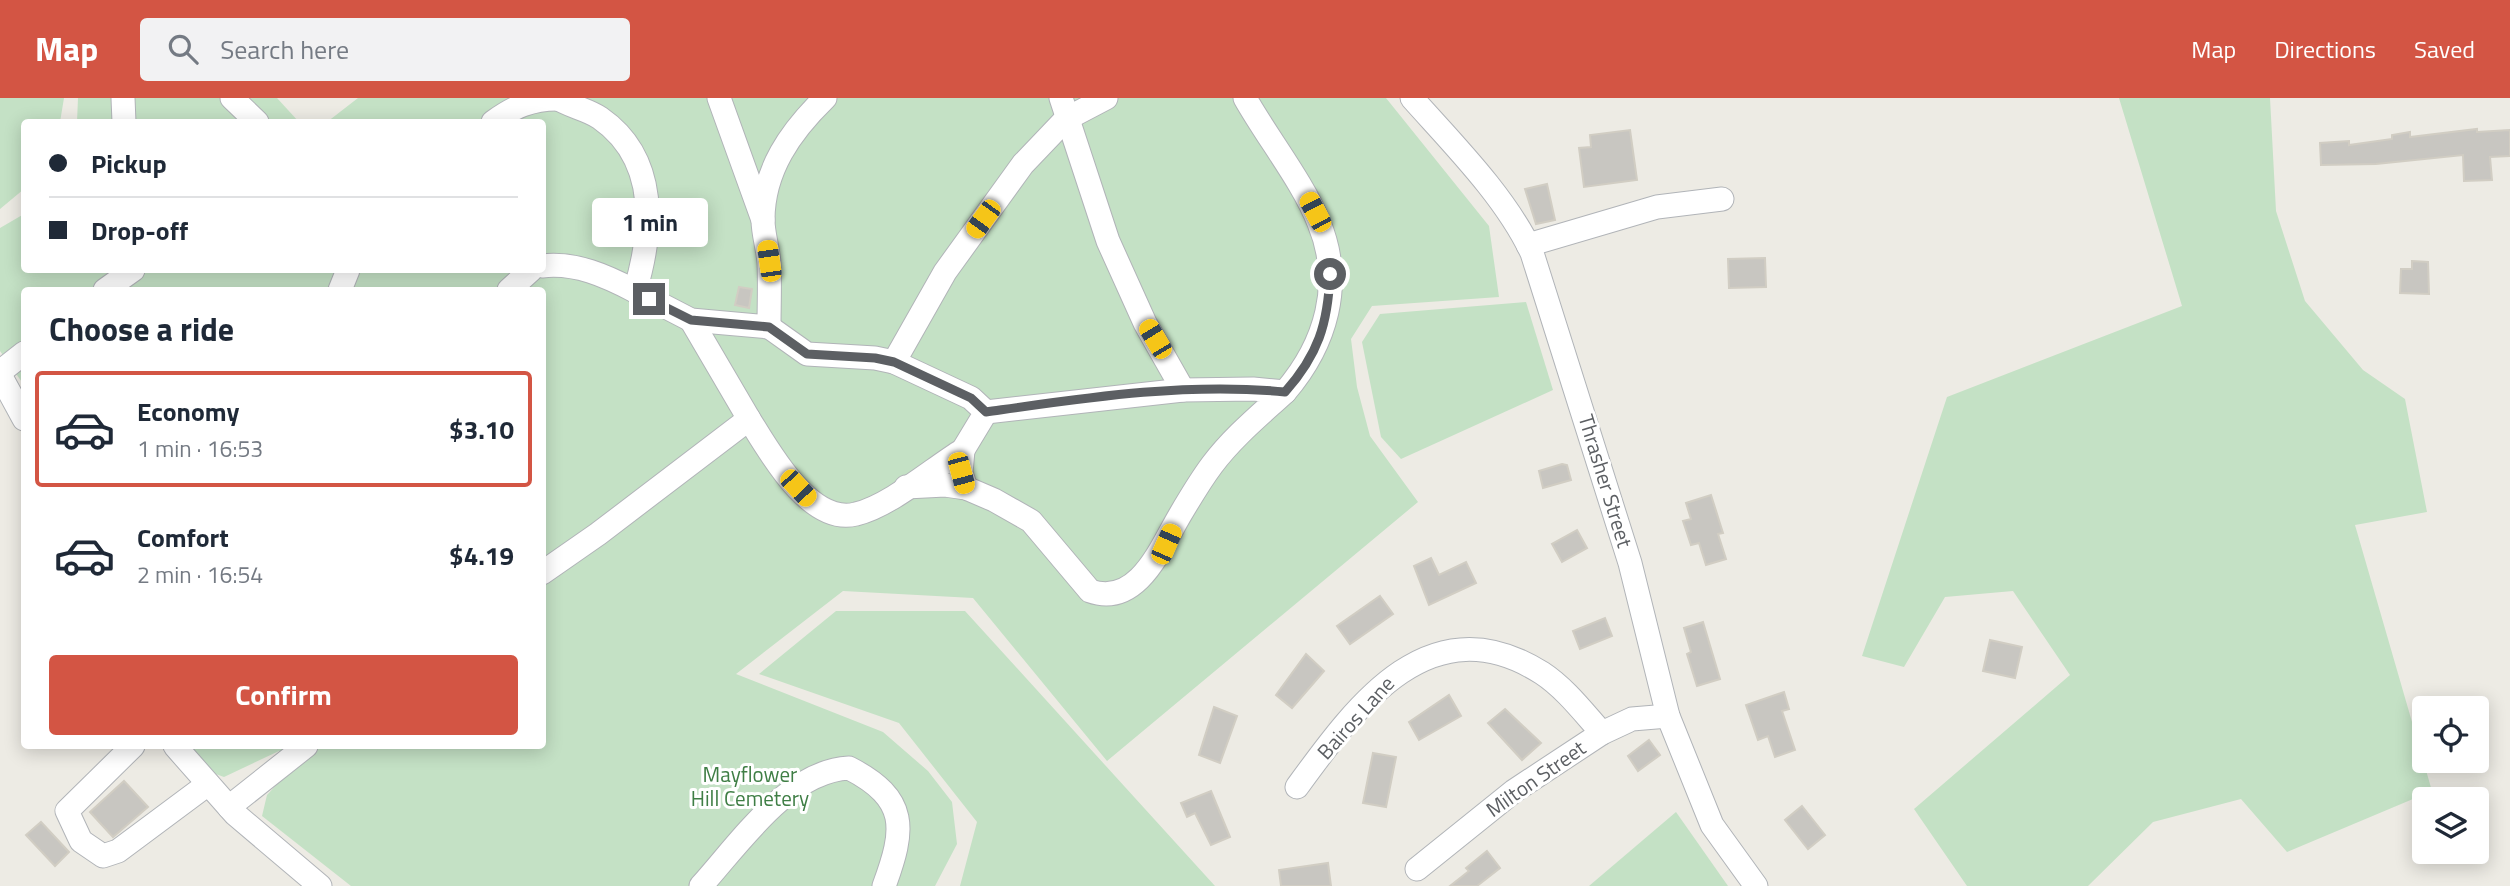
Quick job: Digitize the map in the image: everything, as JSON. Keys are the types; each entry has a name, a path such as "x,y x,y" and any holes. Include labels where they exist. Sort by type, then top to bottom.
{"street":[{"path":"123,98 124,119"},
{"path":"232,98 254,119"},
{"path":"719,98 763,219 769,261 769,327"},
{"path":"763,219 768,188 779,155 802,120 825,98"},
{"path":"894,362 945,272 1063,109 1106,98"},
{"path":"905,487 945,485 965,488 994,500 1031,521 1090,591 1102,595 1115,594 1154,564 1210,468 1224,449 1300,376 1313,355 1324,327 1329,301 1329,261 1315,212 1245,98"},
{"name":"Thrasher Street","path":"1412,98 1459,149 1528,245 1630,563 1668,716 1712,825 1756,886"},
{"path":"498,119 523,103 539,99 557,99 600,118 615,131 642,172 649,209 642,267 635,291"},
{"path":"1063,109 1113,253 1146,323 1183,390"},
{"path":"1528,245 1657,207 1722,199"},
{"path":"546,266 561,265 589,270 691,320 769,327 807,354 875,358 894,362 971,398 986,412 1183,390 1253,389 1285,392"},
{"path":"109,287 128,273"},
{"path":"512,287 528,273"},
{"path":"691,320 749,419 798,488 823,509 840,516 856,514 963,450"},
{"path":"21,356 0,374 21,413"},
{"path":"965,488 961,473 963,450 986,412"},
{"path":"546,570 749,419"},
{"name":"Bairos Lane","path":"1297,787 1332,738 1371,695 1401,669 1439,653 1477,651 1520,661 1554,682 1602,733"},
{"name":"Milton Street","path":"1417,869 1514,791 1602,733 1632,719 1668,716"},
{"path":"130,749 67,811 81,841 103,856 118,850 208,784"},
{"path":"178,749 229,807 320,886"},
{"path":"229,807 302,749"},
{"path":"701,886 788,792 817,774 849,768 874,783 893,806 899,820 899,836 884,886"}],"green space":[{"path":"0,98 64,98 60,119 21,119 21,192 0,209"},
{"path":"78,98 277,98 296,119 77,119"},
{"name":"Mayflower Hill Cemetery","path":"358,98 1386,98 1489,226 1499,297 1372,306 1351,339 1357,387 1370,436 1418,502 1107,761 973,598 843,591 736,674 883,732 928,771 952,802 957,844 935,886 351,886 262,816 267,795 291,769 279,751 224,777 213,773 192,749 546,749 546,287 21,287 21,381 0,351 0,228 21,216 21,273 546,273 546,119 331,119"},
{"path":"2119,98 2270,98 2276,211 2305,301 2363,370 2405,399 2427,512 2355,525 2412,722 2412,773 2427,773 2431,787 2412,787 2412,799 2287,852 2241,799 2153,822 2088,886 1967,886 1914,809 2070,675 2013,591 1945,597 1904,667 1862,656 1947,397 2182,306"},
{"path":"1526,302 1553,390 1401,459 1381,437 1362,342 1380,314"},
{"path":"836,611 965,611 1215,886 960,886 977,822 899,723 759,674"},
{"path":"1676,812 1728,886 1589,886"}],"building":[{"path":"2477,129 2477,132 2510,130 2510,156 2490,157 2492,180 2464,181 2463,155 2376,164 2321,165 2320,143 2349,141 2349,145 2392,139 2392,135 2410,132 2410,137"},
{"path":"1630,130 1637,180 1584,187 1579,148 1591,147 1590,135"},
{"path":"1547,184 1555,220 1536,224 1525,189"},
{"path":"1765,258 1766,287 1729,288 1728,259"},
{"path":"2412,261 2428,262 2429,294 2400,293 2401,269 2412,269"},
{"path":"739,287 752,289 749,308 735,305"},
{"path":"1567,465 1571,480 1543,488 1539,471"},
{"path":"1711,495 1723,533 1718,534 1726,559 1706,565 1699,543 1691,545 1683,521 1691,519 1686,503"},
{"path":"1577,530 1587,548 1562,562 1552,544"},
{"path":"1431,558 1439,575 1466,562 1476,583 1429,605 1414,566"},
{"path":"1380,596 1393,614 1350,644 1337,626"},
{"path":"1605,618 1612,636 1580,649 1573,631"},
{"path":"1703,622 1720,679 1697,686 1687,654 1691,652 1684,628"},
{"path":"1990,640 2022,647 2015,678 1983,671"},
{"path":"1306,654 1324,671 1292,708 1276,695"},
{"path":"1784,692 1789,709 1782,711 1795,750 1775,757 1768,736 1758,740 1746,705"},
{"path":"1449,695 1461,716 1419,740 1409,722"},
{"path":"1214,707 1237,716 1220,763 1199,755"},
{"path":"1505,709 1541,743 1522,760 1488,723"},
{"path":"1649,740 1660,755 1638,771 1628,756"},
{"path":"1373,753 1396,757 1386,807 1363,803"},
{"path":"124,781 148,807 113,837 90,812"},
{"path":"1211,791 1230,837 1211,845 1195,813 1187,817 1181,803"},
{"path":"1802,806 1825,835 1808,849 1785,820"},
{"path":"41,822 69,852 55,866 26,835"},
{"path":"1487,851 1500,868 1477,886 1450,886 1469,871 1466,868"},
{"path":"1328,863 1331,886 1281,886 1279,870"}],"route":[{"path":"649,299 691,320 720,325 769,327 807,354 875,358 894,362 971,398 986,412 1051,402 1183,390 1253,389 1285,392 1300,376 1313,355 1324,327 1330,274"}]}
